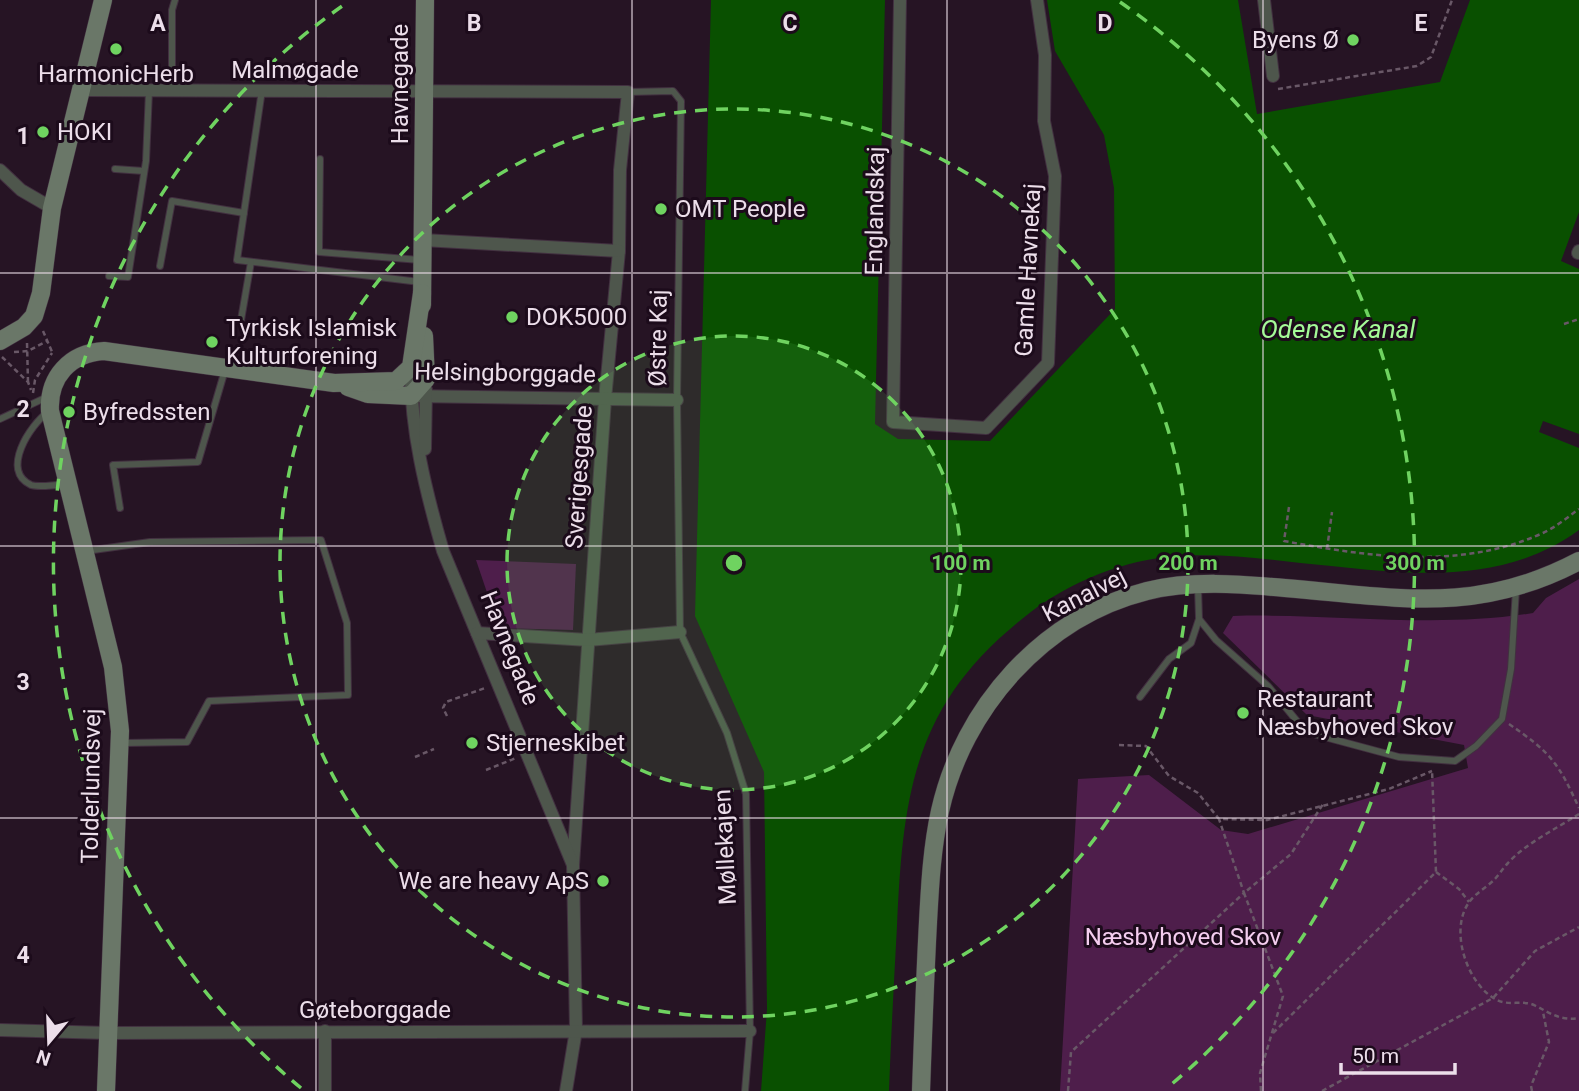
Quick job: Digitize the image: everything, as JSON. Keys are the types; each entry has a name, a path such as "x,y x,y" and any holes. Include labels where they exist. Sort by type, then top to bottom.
{"street":[{"path":"7,347 34,316 41,293 52,208 103,0"},
{"name":"Havnegade","path":"425,0 423,240 417,388 424,470 429,503 443,551 573,865 576,1030 566,1091"},
{"name":"Englandskaj","path":"892,422 900,0"},
{"name":"Gamle Havnekaj","path":"892,422 986,428 1048,363 1055,176 1044,121 1045,55 1037,0"},
{"path":"1264,0 1273,76"},
{"name":"Malmøgade","path":"80,90 628,92"},
{"name":"Sverigesgade","path":"573,865 605,399 619,251 620,170 628,92"},
{"path":"0,170 21,190 52,208"},
{"path":"423,240 619,251"},
{"name":"Helsingborggade","path":"58,360 86,352 104,351 334,383 368,394 417,388 605,399 677,400"},
{"path":"45,403 58,360"},
{"name":"Havnegade","path":"417,388 424,470"},
{"name":"Tolderlundsvej","path":"45,403 113,667 120,743 106,1091"},
{"name":"Kanalvej","path":"921,1091 933,850 947,782 976,720 1000,686 1026,659 1079,620 1147,592 1229,583 1415,600 1466,598 1516,588 1579,561"},
{"path":"477,633 588,640 680,632"},
{"name":"Gøteborggade","path":"0,1030 108,1033 750,1031"},
{"path":"325,1031 325,1091"}],"lane":[{"path":"172,92 172,10 176,0"},
{"path":"262,90 237,260 422,288"},
{"path":"109,276 128,277 144,171 149,91"},
{"name":"Østre Kaj","path":"628,92 673,91 681,101 677,400 680,632"},
{"path":"320,159 319,252 422,260"},
{"path":"115,169 144,171"},
{"path":"160,266 172,201 244,213"},
{"path":"241,320 251,262"},
{"path":"120,508 113,465 198,462 225,368"},
{"path":"0,419 45,403"},
{"path":"45,403 39,419 18,447 15,464 20,476 32,485 68,485"},
{"path":"84,551 150,542 321,540 347,623 348,695 209,701 187,742 120,743"},
{"path":"1140,697 1170,659 1191,643 1199,620 1198,585"},
{"path":"1199,620 1216,640 1268,686 1306,732 1399,757 1455,761 1476,746 1502,719 1511,669 1516,588"},
{"name":"Møllekajen","path":"680,632 727,733 746,794 750,1031 745,1091"}],"path":[{"path":"1275,90 1418,66 1431,57 1452,0"},
{"path":"32,390 58,360 34,316"},
{"path":"1564,324 1579,319"},
{"path":"7,347 28,351 48,341"},
{"path":"28,351 28,382"},
{"path":"0,355 45,403"},
{"path":"1289,507 1284,541 1327,549 1428,558 1472,555 1546,532 1579,509"},
{"path":"1327,549 1332,512"},
{"path":"447,716 443,708 446,702 498,684"},
{"path":"1502,719 1534,741 1560,766 1579,808"},
{"path":"1119,745 1146,746 1169,776 1198,793 1219,819 1283,996 1260,1073 1261,1091"},
{"path":"415,757 435,749"},
{"path":"486,770 527,754"},
{"path":"1219,819 1267,820 1389,789 1433,770 1436,872 1273,1033"},
{"path":"1068,1091 1071,1052 1244,893 1291,855 1323,804"},
{"path":"1579,814 1522,851 1469,902 1460,933 1461,951 1472,973 1493,998 1502,1002 1533,1004 1543,1012 1565,1019 1579,1018"},
{"path":"1436,872 1459,890 1469,902"},
{"path":"1322,1091 1493,998 1535,951 1579,927"},
{"path":"1532,1091 1531,1086 1549,1042 1543,1012"}],"green space":[{"path":"476,560 576,564 573,630 499,628"},
{"name":"Næsbyhoved Skov","path":"1579,579 1579,1091 1060,1091 1078,779 1149,775 1221,830 1248,834 1468,768 1464,745 1307,715 1223,633 1233,616 1421,620 1496,618 1533,613 1546,598"}],"water":[{"name":"Odense Kanal","path":"711,0 885,0 875,424 898,439 990,441 1115,309 1114,188 1104,135 1055,51 1047,0 1238,0 1257,114 1440,82 1470,0 1579,0 1579,212 1561,261 1579,269 1579,434 1543,421 1539,432 1579,448 1579,530 1551,547 1521,560 1459,572 1396,572 1228,556 1187,555 1147,560 1108,571 1071,586 1022,619 986,652 957,685 936,720 921,756 910,795 900,879 889,1091 761,1091 767,1009 764,772 695,616"}],"place":[{"name":"Byens Ø","path":"1353,40"},
{"name":"HarmonicHerb","path":"116,49"},
{"name":"HOKI","path":"43,132"},
{"name":"OMT People","path":"661,209"},
{"name":"DOK5000","path":"512,317"},
{"name":"Tyrkisk Islamisk Kulturforening","path":"212,342"},
{"name":"Byfredssten","path":"69,412"},
{"name":"Restaurant Næsbyhoved Skov","path":"1243,713"},
{"name":"Stjerneskibet","path":"472,743"},
{"name":"We are heavy ApS","path":"603,881"}]}
